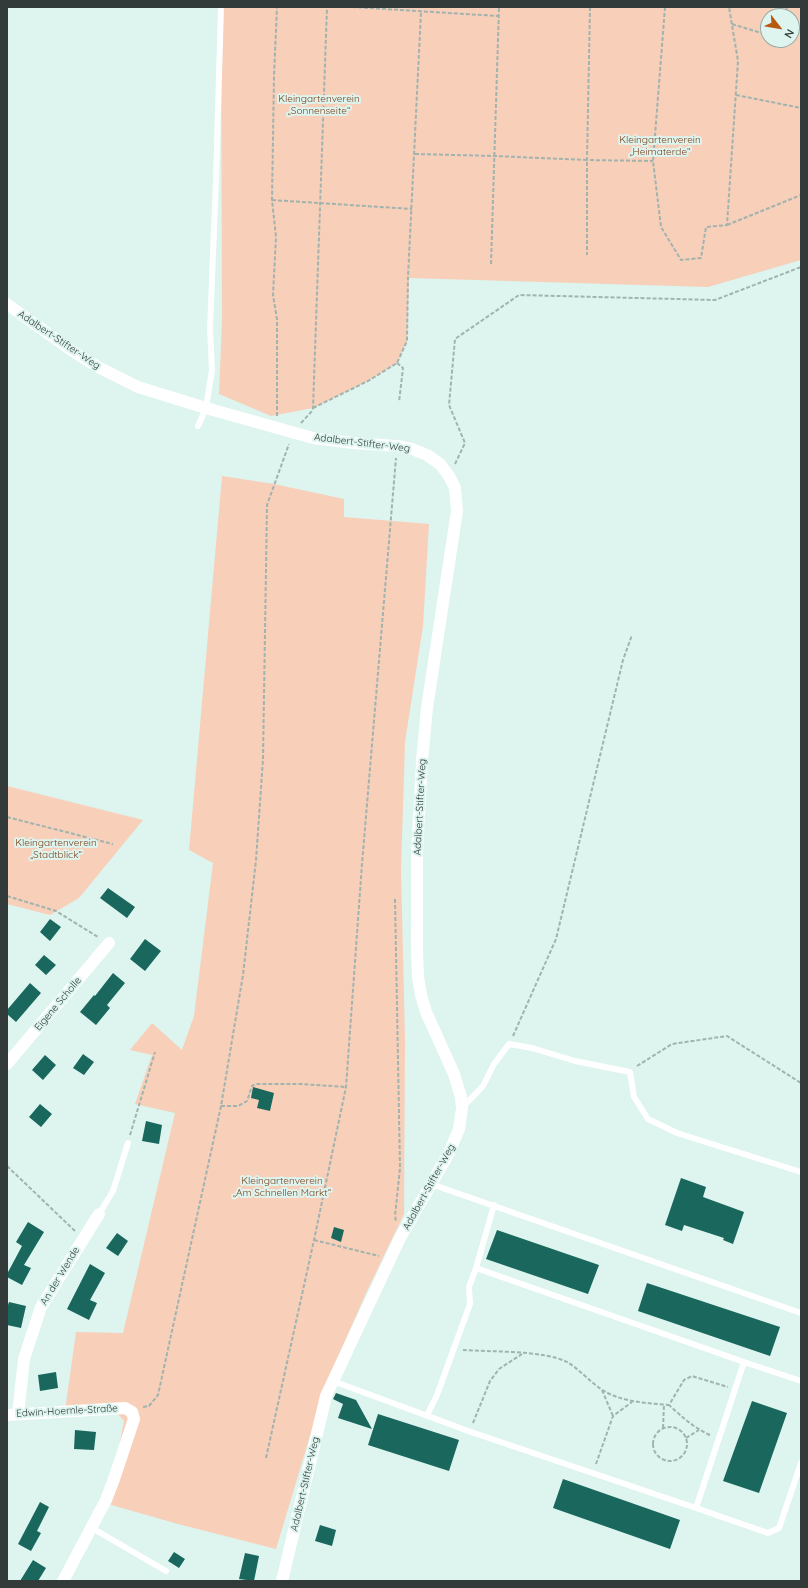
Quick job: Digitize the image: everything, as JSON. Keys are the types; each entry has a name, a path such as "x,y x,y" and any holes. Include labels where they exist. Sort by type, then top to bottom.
{"street":[{"name":"Adalbert-Stifter-Weg","path":"7,304 71,350 98,367 138,387 277,428 295,429 313,438 397,446 412,449 427,455 440,464 449,476 455,488 457,511 427,708 422,761 417,853 417,952 421,995 435,1034 454,1074 461,1097 462,1108 459,1129 452,1147 400,1238 326,1396 282,1581"},
{"name":"Eigene Scholle","path":"7,1064 109,943"},
{"name":"An der Wende","path":"12,1414 24,1359 41,1307 99,1214"},
{"name":"Edwin-Hoernle-Straße","path":"12,1414 125,1408 132,1412 134,1419 114,1479 92,1528 63,1581"}],"lane":[{"path":"198,426 206,408 212,370 210,329 221,7"},
{"path":"462,1108 483,1086 494,1064 509,1044 532,1048 575,1061 630,1072 634,1097 648,1119 677,1133 801,1172"},
{"path":"99,1214 113,1191 128,1143"},
{"path":"431,1184 801,1313"},
{"path":"427,1415 437,1395 470,1304 469,1287 494,1205"},
{"path":"476,1268 801,1381"},
{"path":"696,1508 744,1362"},
{"path":"333,1381 470,1432 768,1533 779,1528 801,1463"},
{"path":"92,1528 166,1571"}],"path":[{"path":"277,7 274,76 272,200 276,237 273,295 277,320 277,428"},
{"path":"125,1408 149,1406 158,1395 220,1106 243,975 256,860 263,759 267,504 295,429 312,412 313,408 327,7"},
{"path":"352,7 498,16"},
{"path":"491,264 499,7"},
{"path":"587,255 590,7"},
{"path":"665,7 653,162 661,227 681,260 701,258 706,227 727,225 801,195 801,192"},
{"path":"727,225 738,61 729,7"},
{"path":"313,408 368,381 398,363 407,341 414,154 422,12"},
{"path":"732,24 760,33"},
{"path":"736,95 801,108"},
{"path":"414,154 653,162"},
{"path":"272,200 412,209"},
{"path":"449,476 465,443 449,405 456,339 520,295 715,300 801,267"},
{"path":"398,363 403,368 399,402"},
{"path":"266,1458 346,1087 362,864 397,446"},
{"path":"509,1044 556,939 623,660 632,634"},
{"path":"7,820 7,817 113,844"},
{"path":"8,896 56,911 109,943"},
{"path":"395,899 400,1168 395,1216 400,1238"},
{"path":"630,1072 639,1063 672,1044 727,1036 801,1083"},
{"path":"128,1143 155,1052"},
{"path":"220,1106 238,1106 248,1101 252,1086 256,1084 301,1084 346,1087"},
{"path":"7,1166 84,1238"},
{"path":"314,1240 379,1256"},
{"path":"454,1350 539,1354 567,1362 602,1390 632,1402 669,1405 685,1420 699,1430 719,1439"},
{"path":"470,1432 490,1381 498,1369 523,1354"},
{"path":"669,1405 684,1380 692,1376 735,1389"},
{"path":"602,1390 613,1416"},
{"path":"592,1473 613,1416 632,1402"},
{"path":"663,1428 664,1404"},
{"path":"663,1428 674,1428 679,1430 686,1438 686,1450 679,1459 674,1461 663,1460 658,1457 653,1447 654,1436 663,1428"},
{"path":"686,1438 699,1430"}],"green space":[{"path":"221,7 801,7 801,260 708,287 409,278 407,341 397,363 368,381 313,408 271,416 219,394 222,320"},
{"name":"Kleingartenverein „Am Schnellen Markt“","path":"222,476 274,484 344,499 344,517 429,524 423,626 405,742 401,870 405,1041 404,1214 367,1291 325,1386 276,1549 178,1524 108,1504 124,1421 118,1414 65,1411 76,1332 123,1333 175,1113 135,1104 152,1055 130,1050 152,1023 182,1050 194,1016 213,863 189,850"},
{"name":"Kleingartenverein „Stadtblick“","path":"7,786 143,820 79,898 50,915 7,904"}],"building":[{"path":"108,888 135,907 127,918 100,898"},
{"path":"50,919 61,927 50,941 40,932"},
{"path":"145,939 161,951 145,971 130,959"},
{"path":"44,955 56,965 46,975 35,965"},
{"path":"113,973 125,983 107,1005 110,1008 96,1025 80,1012"},
{"path":"30,983 41,993 16,1022 7,1014 7,1010"},
{"path":"83,1054 94,1062 84,1075 73,1068"},
{"path":"45,1055 56,1065 43,1080 32,1070"},
{"path":"253,1087 274,1093 270,1111 257,1108 259,1100 251,1098"},
{"path":"40,1104 52,1114 41,1127 29,1117"},
{"path":"146,1121 162,1125 159,1144 142,1141"},
{"path":"681,1178 706,1187 703,1197 744,1212 733,1244 723,1240 724,1238 684,1225 682,1231 665,1225"},
{"path":"28,1222 44,1232 24,1265 31,1268 22,1285 7,1277 7,1274 22,1246 16,1242"},
{"path":"334,1227 344,1230 341,1242 331,1238"},
{"path":"497,1230 599,1265 588,1294 486,1259"},
{"path":"117,1233 128,1241 118,1256 106,1248"},
{"path":"90,1264 105,1273 90,1300 97,1303 89,1320 67,1309"},
{"path":"647,1283 780,1327 770,1356 638,1311"},
{"path":"9,1302 26,1306 21,1328 7,1325 7,1308"},
{"path":"56,1372 58,1388 40,1391 38,1375"},
{"path":"336,1393 356,1400 372,1429 338,1418 343,1404 333,1399"},
{"path":"752,1401 787,1413 759,1493 723,1481"},
{"path":"378,1414 459,1440 449,1471 368,1445"},
{"path":"75,1430 96,1432 94,1450 74,1449"},
{"path":"563,1479 680,1520 670,1549 553,1508"},
{"path":"40,1502 49,1507 37,1531 41,1533 31,1551 18,1544"},
{"path":"320,1525 336,1530 332,1546 315,1541"},
{"path":"174,1552 185,1559 179,1568 168,1561"},
{"path":"245,1553 259,1556 254,1581 239,1579"},
{"path":"33,1560 46,1568 38,1581 20,1581"}],"park label":[{"name":"Kleingartenverein „Sonnenseite“","path":"319,104"},
{"name":"Kleingartenverein „Heimaterde“","path":"660,146"}]}
